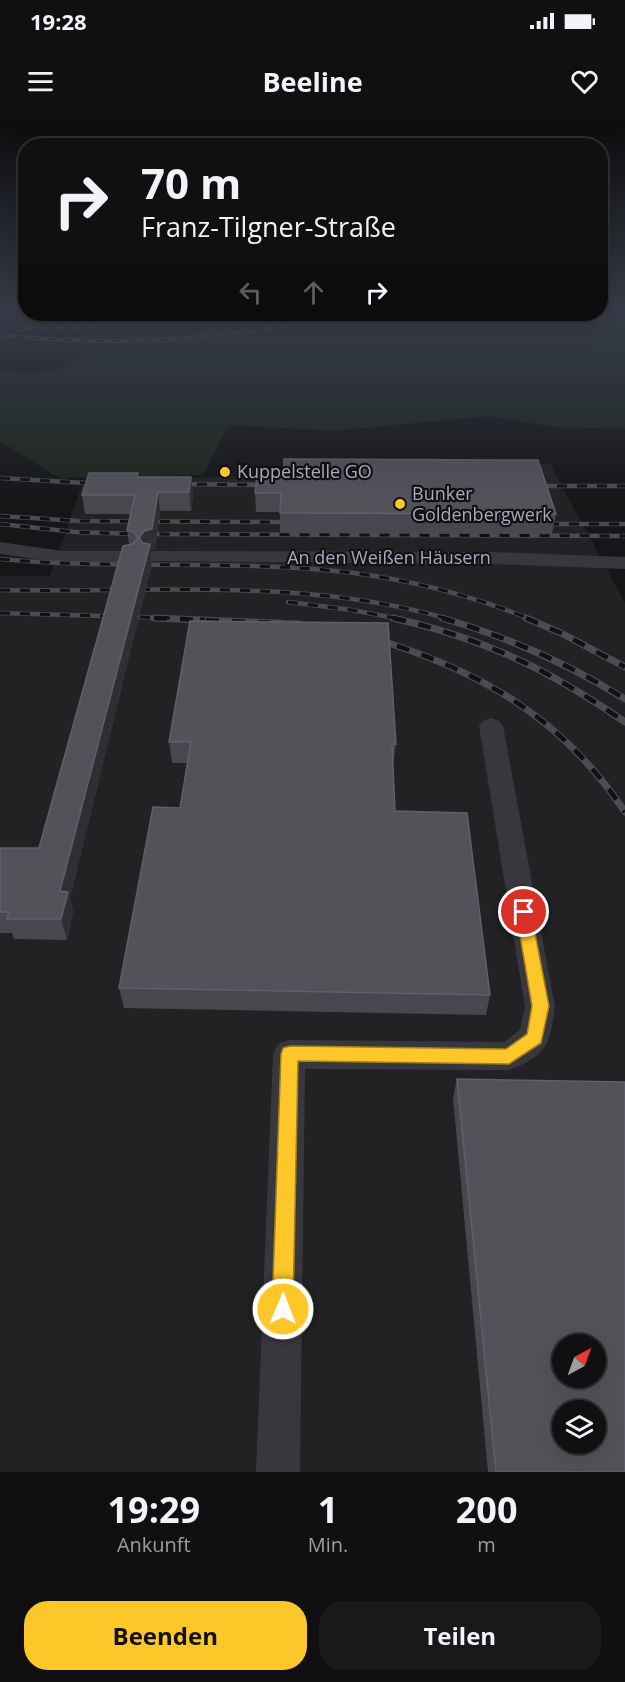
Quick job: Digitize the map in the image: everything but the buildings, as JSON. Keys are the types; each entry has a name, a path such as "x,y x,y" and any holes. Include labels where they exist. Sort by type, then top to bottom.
{"street":[{"path":"0,548 63,557 128,557"},
{"name":"An den Weißen Häusern","path":"154,557 492,558 625,564"},
{"path":"278,1472 290,1054 509,1056 535,1038 540,1006 491,726"}],"shaded area":[{"path":"0,374 625,374 625,429 555,427 489,416 334,431 229,425 203,475 59,478 0,441"},
{"path":"550,464 625,603 625,1472 0,1472 0,576 50,576 83,482"}],"railway":[{"path":"0,478 102,484"},
{"path":"177,484 273,485"},
{"path":"537,486 625,486"},
{"path":"0,516 79,521 281,522"},
{"path":"0,524 75,532 136,534 625,536"},
{"path":"549,524 625,524"},
{"path":"0,559 89,564 266,566 354,573 444,590 530,619"},
{"path":"0,590 169,589 282,592 338,597 393,606 448,619"},
{"path":"288,602 400,619"},
{"path":"0,613 205,619"},
{"path":"154,618 298,624"},
{"path":"393,618 457,636 515,658 569,686 625,722"},
{"path":"442,618 536,652 625,699"},
{"path":"526,618 561,633 625,667"},
{"path":"372,638 448,665 515,701 574,749 625,812"}],"place":[{"name":"Kuppelstelle GO","path":"225,472"},
{"name":"Bunker Goldenbergwerk","path":"400,504"}],"route":[{"path":"283,1309 290,1054 509,1056 535,1038 540,1006 524,912"}]}
